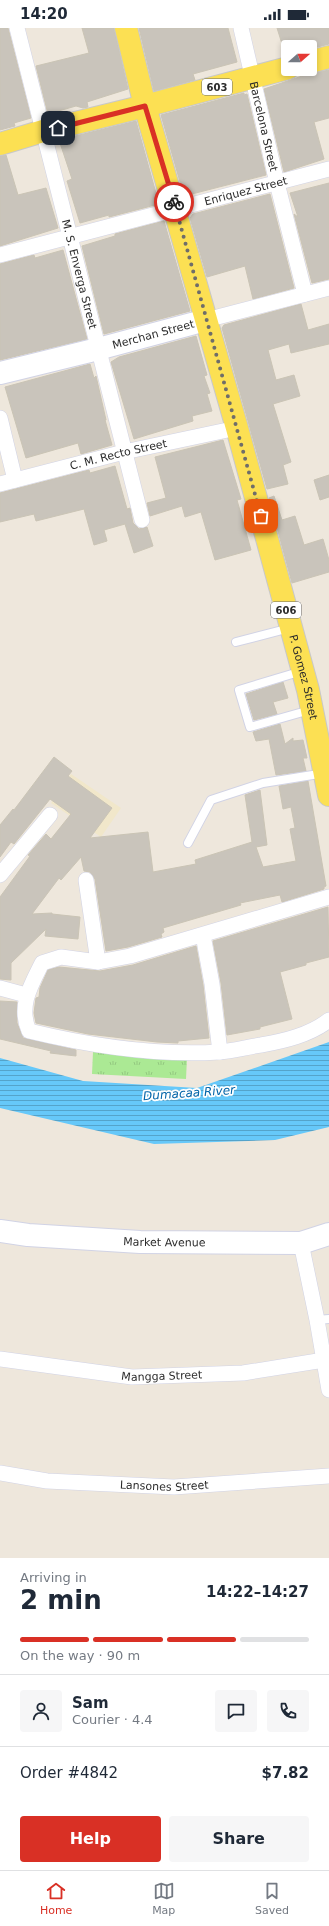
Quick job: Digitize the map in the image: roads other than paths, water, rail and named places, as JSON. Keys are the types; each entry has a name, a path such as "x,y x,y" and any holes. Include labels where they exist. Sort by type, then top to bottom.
{"main road":[{"name":"P. Gomez Street","path":"126,28 145,106 176,210 237,428 313,710 329,795"},
{"path":"317,60 329,57"},
{"name":"603","path":"145,106 252,76 281,70"},
{"path":"0,144 43,131 145,106"}],"street":[{"name":"M. S. Enverga Street","path":"17,28 142,520"},
{"name":"Barcelona Street","path":"241,28 277,183 305,294"},
{"name":"Enriquez Street","path":"0,255 329,169"},
{"name":"Merchan Street","path":"0,373 98,349 329,288"},
{"path":"0,418 15,480"},
{"name":"C. M. Recto Street","path":"0,484 124,452 237,428"},
{"path":"0,875 50,815"},
{"path":"86,880 98,962"},
{"path":"329,897 130,956 98,962 61,957 42,963 26,995 26,1024 29,1031 94,1045 154,1052 220,1052 285,1040 322,1026 329,1020"},
{"path":"203,935 212,984 220,1052"},
{"path":"0,988 26,995"},
{"name":"Market Avenue","path":"0,1231 28,1236 140,1242 301,1243 329,1234"},
{"path":"301,1243 323,1319 324,1360 329,1390"},
{"name":"Mangga Street","path":"0,1359 132,1377 243,1373 324,1360"},
{"name":"Lansones Street","path":"0,1473 47,1481 174,1486 329,1476"}],"lane":[{"path":"236,642 291,628"},
{"path":"302,671 240,690 250,727 313,710"},
{"path":"188,843 211,800 263,783 325,773"}],"water":[{"name":"Dumacaa River","path":"329,1042 329,1127 275,1140 154,1144 0,1108 0,1058 83,1081 197,1088"}]}
